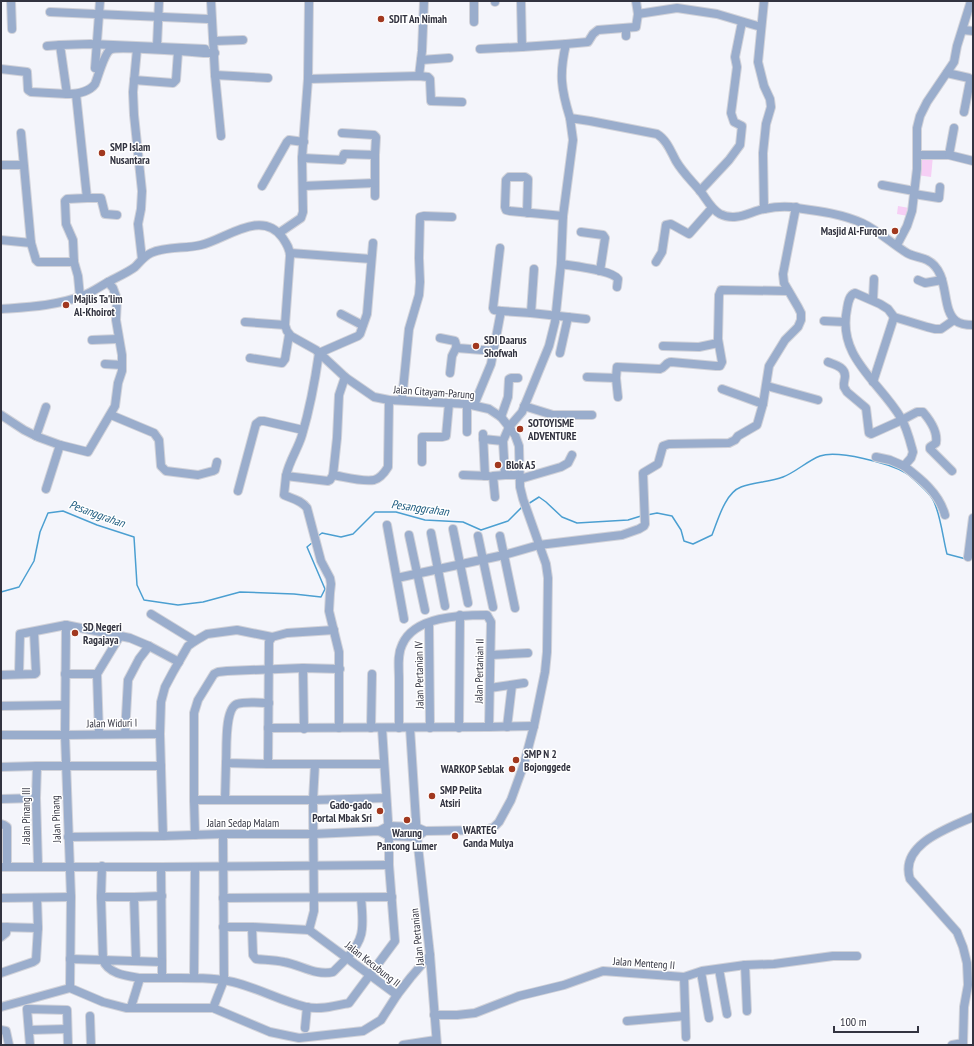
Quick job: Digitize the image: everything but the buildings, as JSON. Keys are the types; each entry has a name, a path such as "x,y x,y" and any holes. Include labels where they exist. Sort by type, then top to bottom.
{"street":[{"path":"11,1 12,29"},
{"path":"98,79 95,68 93,44 100,1"},
{"path":"156,46 159,1"},
{"path":"211,1 215,75 221,136"},
{"path":"279,233 303,215 302,158 308,79 309,1"},
{"path":"418,76 421,60 424,1"},
{"path":"474,1 474,22"},
{"path":"521,1 522,47"},
{"path":"480,49 588,42 593,34 598,30 626,32 637,27 638,14 636,1"},
{"path":"764,1 758,62 764,86 771,102 765,130 763,153 764,209"},
{"path":"897,245 910,220 912,211 917,155 917,128 920,116 927,102 954,62 957,46 971,1"},
{"path":"638,14 678,4 762,27"},
{"path":"50,12 208,19"},
{"path":"700,191 729,160 740,145 742,126 734,122 731,113 737,70 735,57 742,22"},
{"path":"963,30 973,31"},
{"path":"214,41 243,40"},
{"path":"47,46 93,44 156,46 205,49 205,53"},
{"path":"505,475 503,441 509,427 518,418 524,406 549,346 556,315 561,264 563,216 573,140 570,118 563,97 561,79 561,63 566,44"},
{"path":"60,45 72,94 87,198"},
{"path":"1,69 27,72 28,90 31,92 72,94 93,87 98,79 108,52 114,48 215,53"},
{"path":"137,50 134,80 134,115 142,192 138,224 142,259"},
{"path":"134,80 173,83 176,80 178,52"},
{"path":"421,60 449,58"},
{"path":"947,73 969,78 970,82 964,112"},
{"path":"215,75 268,78"},
{"path":"308,79 428,77 430,79 431,101 462,102"},
{"path":"570,118 658,134 664,140 684,173 700,191 712,208 725,216 734,217 764,209 796,207 849,218 863,223 912,256 926,259 936,266 945,287 948,309 954,320 973,325"},
{"path":"949,155 954,128"},
{"path":"21,133 31,243 37,262 74,262"},
{"path":"342,134 374,135 376,137 375,196"},
{"path":"262,186 287,142 291,140 304,142"},
{"path":"302,158 342,160 344,154 375,155"},
{"path":"917,155 949,155 973,161"},
{"path":"1,165 23,165"},
{"path":"527,213 528,180 525,178 509,177 506,180 505,209 510,211 527,213 563,216"},
{"path":"303,186 375,183"},
{"path":"882,185 938,198 940,187"},
{"path":"80,297 78,276 74,262 73,240 66,224 65,201 67,199 101,198 105,214 117,215"},
{"path":"397,578 483,560 539,545 622,535 639,529 645,524 643,473 658,464 663,446 669,444 732,442 757,425 767,386 769,366 785,340 798,327 801,320 801,313 784,283 783,274 796,207"},
{"path":"656,262 662,252 666,225 671,224 689,234 712,208"},
{"path":"402,400 409,329 419,294 420,217 452,217"},
{"path":"1,309 41,306 80,297 135,266 150,254 160,250 203,244 238,229 265,225 273,228 279,233 287,245 290,253 285,325 289,335 282,364 250,358"},
{"path":"581,232 603,235 605,238 600,271"},
{"path":"1,240 31,243"},
{"path":"339,728 339,652 329,611 330,578 321,561 316,546 307,508 298,500 284,495 287,469 302,437 312,398 319,353 360,334 367,314 372,244"},
{"path":"500,248 494,310 586,319"},
{"path":"290,253 371,258"},
{"path":"561,264 600,271 617,277 617,287"},
{"path":"531,313 534,268"},
{"path":"873,300 874,279"},
{"path":"918,280 925,283 942,280"},
{"path":"1,415 36,436 60,445 88,452 115,406 122,365 122,355 118,339 116,320 117,299 113,288 108,282"},
{"path":"618,397 616,367 660,369 671,362 719,366 722,362 718,343 719,295 721,290 788,291"},
{"path":"904,466 911,458 913,452 902,420 859,364 850,348 846,336 845,322 848,304 852,294 857,294 873,300 884,307 894,317 938,329 954,320"},
{"path":"467,432 471,405 491,364 495,351 501,311"},
{"path":"341,314 362,325"},
{"path":"560,353 568,317"},
{"path":"873,382 894,317"},
{"path":"824,321 845,322"},
{"path":"245,322 285,325"},
{"name":"Jalan Citayam-Parung","path":"289,335 319,353 345,377 374,397 389,400 471,405 489,409 501,417 515,435 520,446 518,477 523,499 546,564 548,578 545,672 534,726 511,800 499,822 486,830 425,831 416,827"},
{"path":"440,338 455,341 456,348 452,356 450,373"},
{"path":"92,340 118,339"},
{"path":"663,346 705,347 718,343"},
{"path":"456,348 495,351"},
{"path":"828,362 843,369 845,376 844,387 847,392 866,408 869,433 871,434 917,412 923,412 930,420 936,438 936,443 930,447 930,449 952,471"},
{"path":"105,364 122,365"},
{"path":"286,476 328,481 333,475 337,438 339,395 345,377"},
{"path":"587,377 616,378"},
{"path":"501,417 508,397 509,379 518,378"},
{"path":"767,386 818,400"},
{"path":"722,389 763,404"},
{"path":"333,475 375,480 382,475 388,467 389,400"},
{"path":"422,462 422,437 446,436 449,403"},
{"path":"524,406 553,415 568,423"},
{"path":"36,436 46,407"},
{"path":"111,415 154,433 158,440 161,466 166,471 198,474 215,470 217,462"},
{"path":"553,415 592,415"},
{"path":"238,491 256,424 260,421 264,421 303,430"},
{"path":"495,497 489,476 484,436 503,441"},
{"path":"46,489 60,445"},
{"path":"463,475 505,475 518,477 561,467 568,463 572,455"},
{"path":"876,457 890,460 904,466 922,480 942,504 945,515"},
{"path":"967,557 973,518"},
{"path":"387,525 404,619"},
{"path":"453,529 468,603"},
{"path":"431,533 445,606"},
{"path":"409,535 425,610"},
{"path":"478,536 493,607"},
{"path":"500,536 515,608"},
{"path":"150,614 195,641"},
{"name":"Jalan Pertanian II","path":"460,616 487,615 491,622 489,727"},
{"path":"399,728 399,657 402,644 413,631 429,623 445,618 460,616 459,728"},
{"name":"Jalan Pertanian IV","path":"429,623 430,728"},
{"path":"19,674 19,636 21,633 34,632 66,625 120,636 149,646 179,662"},
{"name":"Jalan Pinang","path":"66,625 65,768 69,867"},
{"path":"163,836 160,734 161,702 166,687 188,646 207,634 237,630 272,637 287,633 334,630"},
{"path":"1,675 35,674 34,632"},
{"path":"99,734 97,674 120,636"},
{"path":"268,764 269,642 272,637"},
{"path":"125,734 128,680 139,659 149,646"},
{"path":"491,655 528,653"},
{"path":"195,835 194,713 198,700 210,679 218,672 227,671 303,668 340,669"},
{"path":"303,668 304,728"},
{"path":"65,674 97,674"},
{"path":"371,728 372,674"},
{"path":"490,688 524,683"},
{"path":"507,727 512,685"},
{"path":"225,800 228,720 231,709 238,704 269,703"},
{"path":"1,706 65,705"},
{"path":"268,728 459,728 534,726"},
{"path":"102,866 101,897 103,960 108,969 122,975 140,978 194,978 224,980 307,1007 326,1008 349,1003 396,941 389,865 389,836 382,728"},
{"name":"Jalan Pertanian","path":"410,728 416,827 430,955 436,1042"},
{"name":"Jalan Widuri I","path":"1,735 160,734"},
{"path":"226,763 384,764"},
{"path":"223,927 309,930 314,911 315,897 313,800 315,764"},
{"path":"1,767 37,766 65,768 161,766"},
{"name":"Jalan Pinang III","path":"37,766 36,798 38,866"},
{"path":"1,799 36,798"},
{"path":"194,800 313,800 386,798"},
{"path":"952,1045 963,1044 964,1007 968,985 967,963 963,946 957,932 910,879 907,871 913,854 930,836 973,817"},
{"path":"1,824 7,827 4,867 389,865"},
{"path":"379,832 388,826 416,827"},
{"path":"417,837 425,831"},
{"name":"Jalan Sedap Malam","path":"68,837 379,832 389,836 417,837"},
{"path":"213,1008 224,980 223,834"},
{"path":"1,1007 70,988 71,897 69,867"},
{"path":"161,867 162,978"},
{"path":"194,978 195,867"},
{"path":"101,897 162,896"},
{"path":"1,898 71,897"},
{"path":"134,897 136,961"},
{"path":"223,898 392,897"},
{"path":"1,973 36,960 38,928 37,898"},
{"path":"252,927 253,953 256,959 284,962 322,974 333,972 348,958 358,943 362,931 362,898"},
{"path":"1,937 6,933 4,927 38,928"},
{"name":"Jalan Kecubung II","path":"70,988 103,1002 126,1008 213,1008 270,1032 299,1038 363,1031 381,1020 397,996 309,930"},
{"path":"397,996 430,955"},
{"name":"Jalan Menteng II","path":"434,1015 475,1013 519,996 564,984 603,971 684,977 702,972 745,965 774,964 833,956 857,956"},
{"path":"70,959 162,962"},
{"path":"745,965 747,1011"},
{"path":"719,969 726,1014"},
{"path":"702,972 709,1018"},
{"path":"684,977 686,1037"},
{"path":"131,1007 140,978"},
{"path":"305,1028 307,1007"},
{"path":"30,1045 28,1009 67,1010 68,1045"},
{"path":"90,1016 91,1045"},
{"path":"627,1021 685,1016"},
{"path":"30,1030 67,1029"},
{"path":"1,1030 6,1031 9,1045"},
{"path":"403,1045 436,1042"}],"shaded area":[{"path":"918,156 933,156 931,177 917,175"},
{"path":"898,206 909,208 908,216 897,214"}],"waterway":[{"name":"Pesanggrahan","path":"647,515 657,513 672,516 681,530 684,541 693,544 712,535 726,501 735,490 751,484 783,477 820,456 851,456 888,465 906,473 916,481 935,503 947,554 966,559"},
{"name":"Pesanggrahan","path":"528,504 539,497 562,517 577,523 628,520 641,516"},
{"name":"Pesanggrahan","path":"318,536 322,533 341,537 353,534 375,512 396,512 425,520 463,522 481,530 508,521 523,506"},
{"name":"Pesanggrahan","path":"1,592 19,587 34,561 40,532 48,513 63,511 97,525 134,537 137,585 144,600 178,605 203,602 240,592 294,594 321,597 325,589 307,547 313,542"}],"place":[{"name":"SDIT An Nimah","path":"381,19"},
{"name":"SMP Islam Nusantara","path":"102,153"},
{"name":"Masjid Al-Furqon","path":"895,231"},
{"name":"Majlis Ta'lim Al-Khoirot","path":"66,305"},
{"name":"SDI Daarus Shofwah","path":"476,346"},
{"name":"SOTOYISME ADVENTURE","path":"520,429"},
{"name":"Blok A5","path":"498,465"},
{"name":"SD Negeri Ragajaya","path":"75,633"},
{"name":"SMP N 2 Bojonggede","path":"516,760"},
{"name":"WARKOP Seblak","path":"512,769"},
{"name":"SMP Pelita Atsiri","path":"432,796"},
{"name":"Gado-gado Portal Mbak Sri","path":"380,811"},
{"name":"Warung Pancong Lumer","path":"407,820"},
{"name":"WARTEG Ganda Mulya","path":"455,836"}]}
